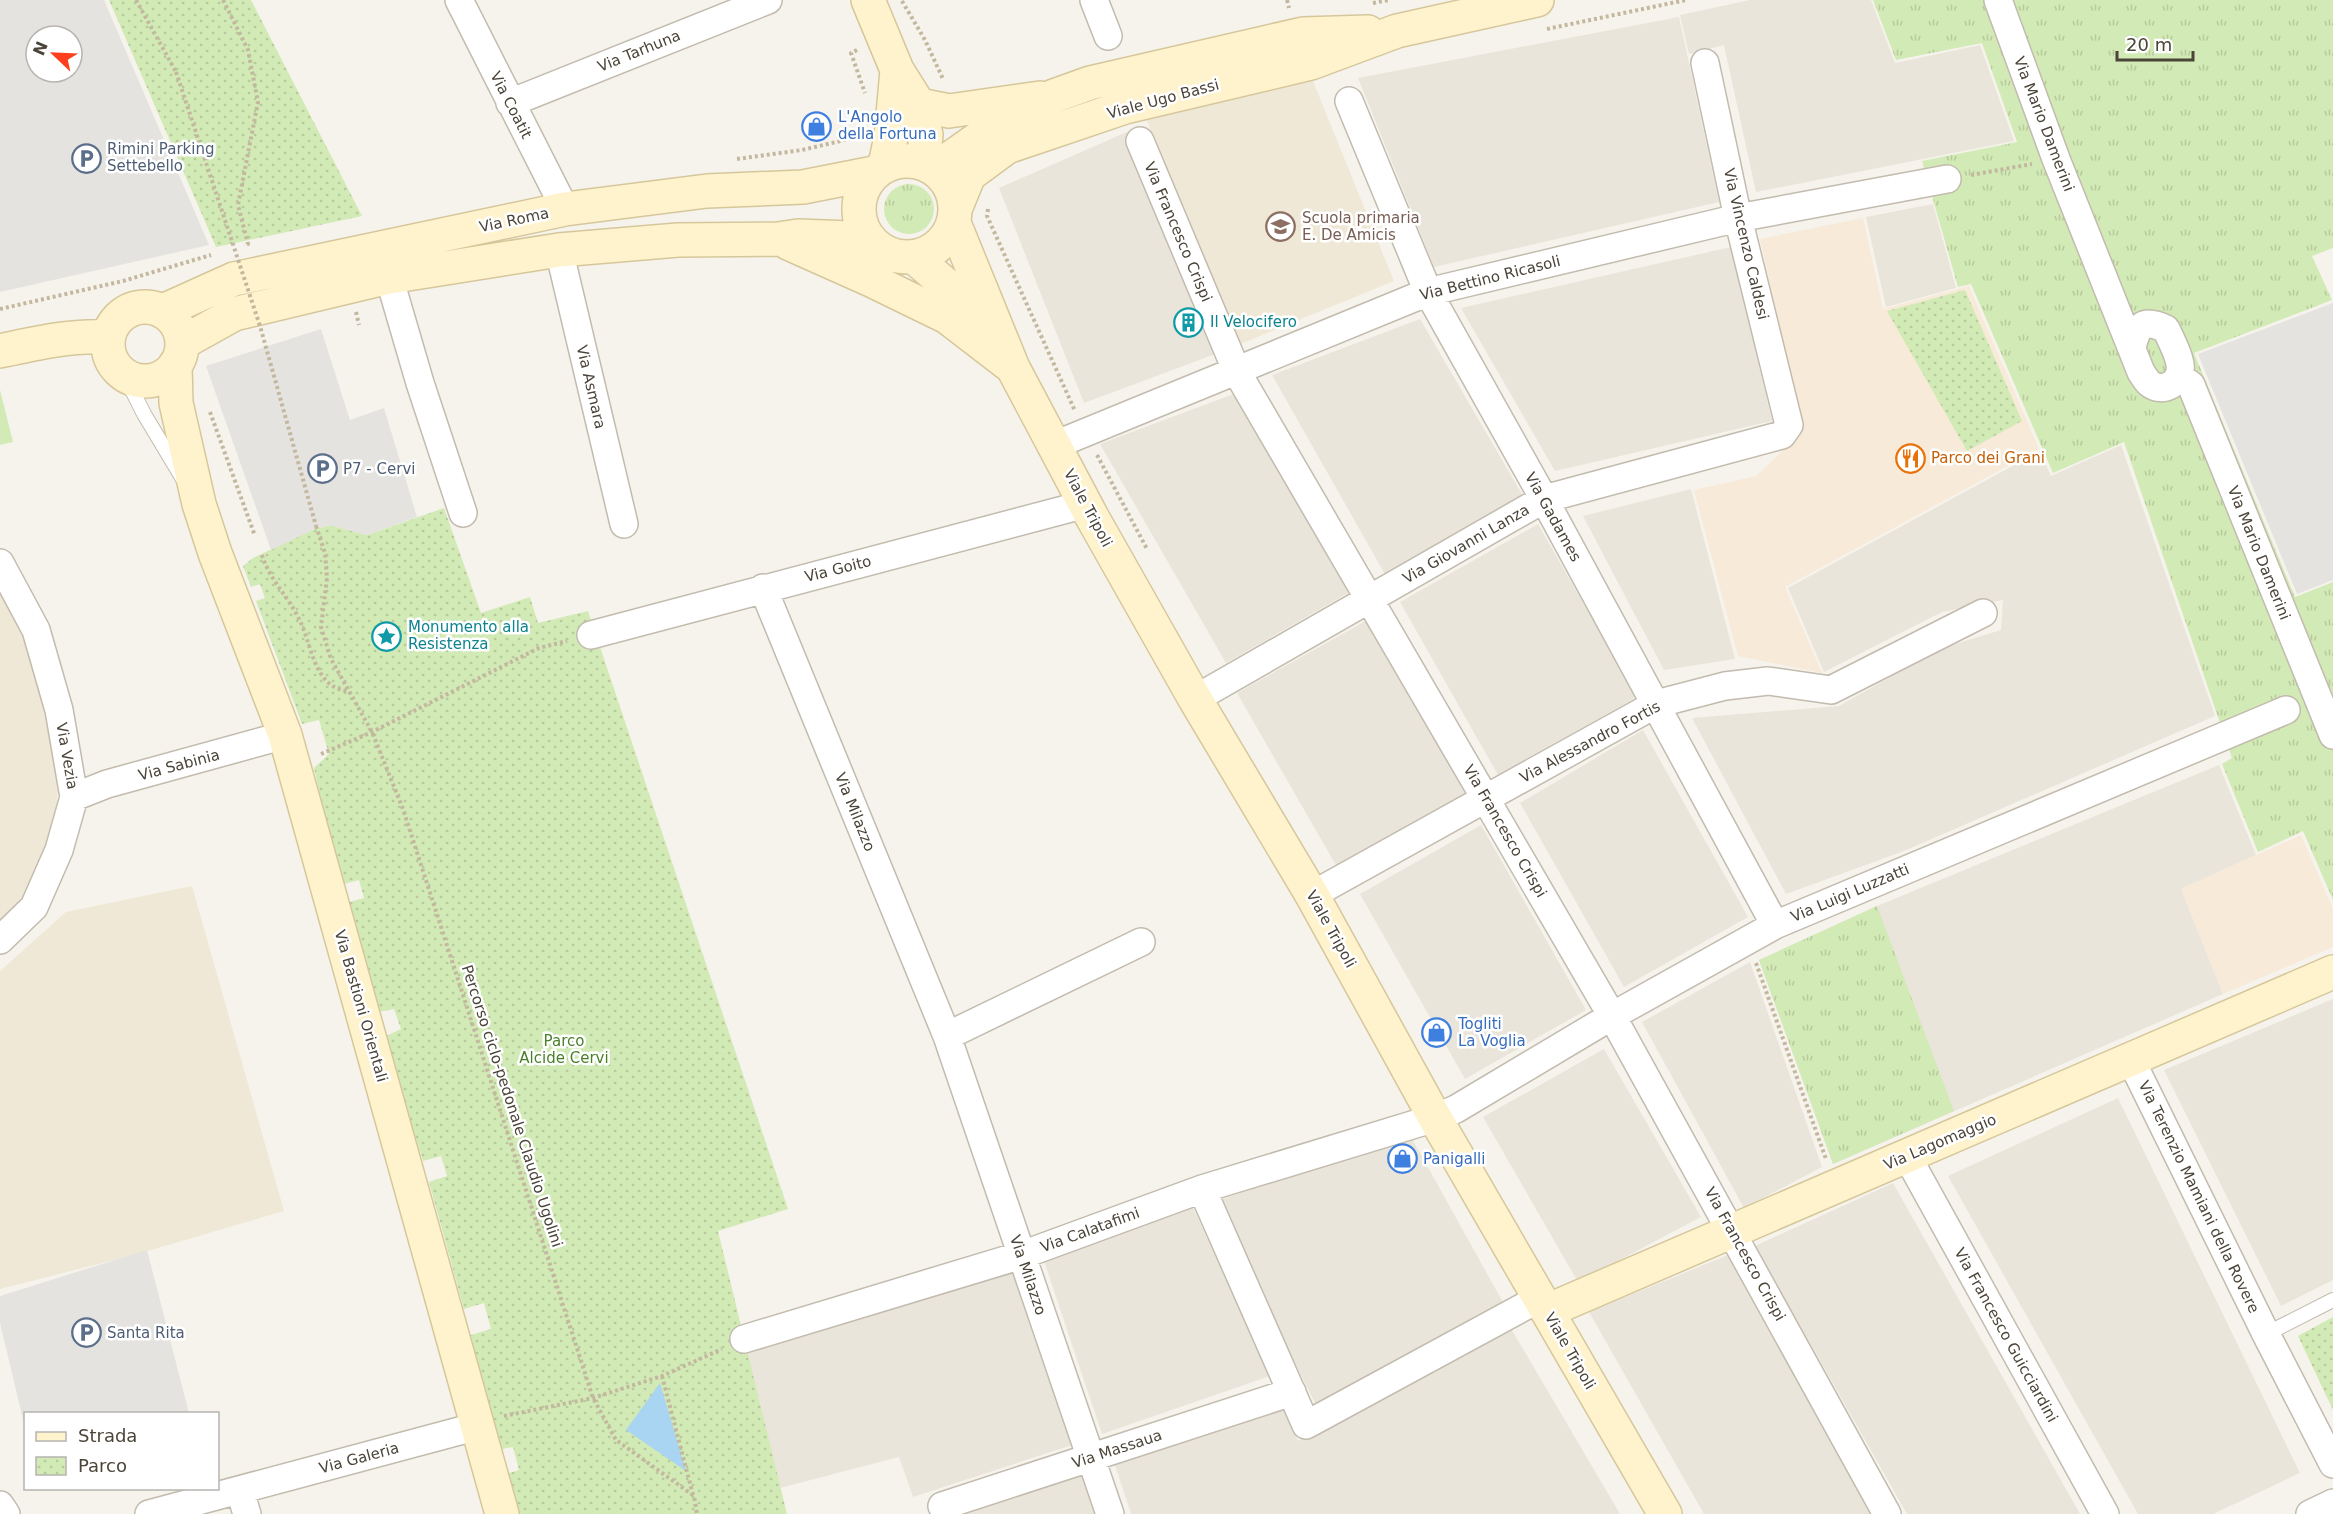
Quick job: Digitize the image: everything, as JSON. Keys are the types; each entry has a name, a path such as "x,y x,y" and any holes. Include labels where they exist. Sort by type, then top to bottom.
{"street":[{"name":"Via Coatit","path":"459,0 564,209"},
{"name":"Via Tarhuna","path":"510,103 768,0"},
{"path":"868,0 897,70 919,105 926,135 929,166"},
{"path":"1094,0 1108,36"},
{"name":"Viale Ugo Bassi","path":"955,215 969,176 1007,147 1125,107 1311,63 1397,31 1537,0"},
{"name":"Via Mario Damerini","path":"1998,0 2056,159 2141,372 2149,383 2165,388 2173,384 2179,376 2180,366 2166,329 2154,323 2142,325 2136,331 2132,347"},
{"name":"Viale Ugo Bassi","path":"929,166 1054,96 1090,83 1303,34 1397,31"},
{"name":"Via Vincenzo Caldesi","path":"1705,63 1738,218 1789,425"},
{"path":"880,169 891,137 897,70"},
{"name":"Viale Ugo Bassi","path":"919,105 949,111 992,103 1054,96"},
{"name":"Via Gadames","path":"1349,101 1428,292 1544,499 1774,925"},
{"name":"Via Francesco Crispi","path":"1140,141 1237,372 1612,1016 1887,1514"},
{"path":"179,354 177,324 163,311 149,307 129,310 118,318 108,337 111,358 123,374 132,379 151,381 161,378 179,354 234,314 389,277 559,250 678,240 778,239 798,236 851,238 877,247 888,254 914,257 934,250 943,242 955,215 950,185 929,166 904,160 880,169 867,182 859,205 862,228 877,247"},
{"name":"Via Roma","path":"163,311 234,279 564,209 707,191 803,187 880,169"},
{"name":"Via Bettino Ricasoli","path":"1055,445 1428,292 1738,218 1947,179"},
{"name":"Viale Tripoli","path":"955,215 1007,354 1086,504 1195,699 1312,894 1435,1118 1665,1514"},
{"path":"778,239 947,317 1007,354"},
{"name":"Via Asmara","path":"559,250 624,524"},
{"name":"Viale Tripoli","path":"914,257 975,310 1007,354"},
{"path":"389,277 420,383 463,513"},
{"path":"0,351 38,342 84,336 108,337"},
{"name":"Via Bastioni Orientali","path":"179,354 176,403 199,504 285,735 502,1514"},
{"name":"Via Mario Damerini","path":"2179,376 2191,385 2333,735"},
{"name":"Via Giovanni Lanza","path":"1195,699 1544,499 1782,435 1789,425"},
{"name":"Via Goito","path":"591,635 1086,504"},
{"name":"Via Vezia","path":"0,563 36,630 59,710 74,797 59,850 34,907 0,940"},
{"name":"Via Milazzo","path":"763,588 948,1036 1110,1514"},
{"name":"Via Alessandro Fortis","path":"1312,894 1656,704 1725,686 1768,681 1832,690 1983,613"},
{"name":"Via Luigi Luzzatti","path":"1435,1118 1456,1109 1612,1016 1774,925 2286,711"},
{"name":"Via Sabinia","path":"74,797 107,784 285,735"},
{"path":"948,1036 1141,942"},
{"name":"Via Lagomaggio","path":"1543,1305 1732,1231 2333,972"},
{"name":"Via Terenzio Mamiani della Rovere","path":"2131,1060 2333,1464"},
{"name":"Via Calatafimi","path":"744,1339 1022,1255 1202,1189 1435,1118"},
{"name":"Via Francesco Guicciardini","path":"1907,1156 2105,1514"},
{"path":"1202,1189 1306,1425 1543,1305"},
{"name":"Via Massaua","path":"942,1506 1292,1392"},
{"name":"Via Galeria","path":"149,1514 243,1502 478,1426"},
{"path":"2310,1514 2333,1503"}],"lane":[{"name":"Via Bastioni Orientali","path":"123,374 171,461 199,504"},
{"path":"2266,1334 2333,1300"}],"path":[{"name":"Percorso ciclo-pedonale Claudio Ugolini","path":"136,0 176,72 260,326 325,553 327,578 321,627 331,659 372,732 403,809 593,1398 616,1440 694,1496"},
{"path":"223,0 248,50 258,102 238,206 248,244 225,251"},
{"path":"902,0 925,40 947,88"},
{"path":"851,53 868,104"},
{"path":"802,150 863,136 867,127"},
{"path":"1947,179 2056,159"},
{"path":"0,309 123,281 214,254"},
{"path":"257,334 266,331"},
{"path":"207,403 255,536"},
{"path":"262,555 266,568 300,620 310,652 325,678 337,690 349,691"},
{"path":"319,755 372,732 539,648 591,635"},
{"path":"1748,939 1836,1187"},
{"path":"478,1426 502,1416 593,1398 663,1376 744,1339"},
{"path":"663,1376 697,1514"}],"shaded area":[{"name":"Rimini Parking Settebello","path":"0,0 104,0 209,245 0,292"},
{"path":"1750,0 1871,0 1895,63 1980,45 2014,141 1756,192 1724,45 1689,54 1680,15"},
{"path":"1679,17 1719,202 1434,267 1358,78"},
{"name":"Scuola primaria E. De Amicis","path":"1313,81 1394,281 1238,345 1146,118"},
{"path":"1127,132 1218,353 1084,403 999,188"},
{"path":"1933,204 1956,288 1886,307 1866,217"},
{"path":"1863,218 1883,309 1969,286 2039,449 1785,587 1822,673 1738,656 1694,490 1756,476 1792,442 1799,416 1760,239"},
{"path":"1731,247 1772,421 1555,471 1461,308"},
{"path":"2333,303 2333,580 2297,594 2198,354"},
{"path":"1420,319 1523,496 1386,576 1272,375"},
{"name":"P7 - Cervi","path":"321,329 350,420 384,408 417,517 367,535 330,525 312,530 271,550 206,366"},
{"path":"1236,393 1350,592 1226,663 1100,444"},
{"path":"2121,445 2215,716 1904,851 1786,894 1692,718 1839,706 1942,648 2001,630 2003,600 1942,612 1824,672 1788,588 2040,451 2051,476"},
{"path":"1691,489 1735,659 1664,670 1583,516"},
{"path":"1538,524 1637,697 1498,775 1400,602"},
{"path":"0,568 31,628 58,789 53,841 30,906 0,930"},
{"path":"1371,618 1471,792 1337,867 1237,693"},
{"path":"1643,730 1748,917 1624,987 1520,803"},
{"path":"2219,765 2256,855 2181,889 2223,994 1833,1164 1759,960 1877,906"},
{"path":"1481,825 1586,1010 1465,1079 1360,894"},
{"path":"2301,835 2333,909 2333,947 2223,994 2181,889"},
{"path":"192,886 284,1211 134,1255 0,1289 0,971 66,912"},
{"path":"1750,962 1822,1167 1744,1208 1642,1022"},
{"path":"2333,999 2333,1280 2281,1306 2164,1070"},
{"path":"1604,1049 1701,1217 1578,1282 1483,1117"},
{"path":"2118,1098 2300,1473 2213,1514 2138,1514 1948,1176"},
{"path":"1410,1135 1505,1306 1318,1409 1214,1202"},
{"path":"1893,1183 2080,1514 1907,1514 1755,1246"},
{"path":"1190,1201 1270,1376 1102,1434 1042,1255"},
{"name":"Santa Rita","path":"147,1250 189,1412 24,1412 24,1424 0,1323 0,1296"},
{"path":"1728,1255 1873,1514 1704,1514 1589,1312"},
{"path":"1014,1264 1072,1445 913,1497 899,1457 780,1488 746,1350"},
{"path":"1509,1325 1620,1514 1131,1514 1115,1465 1283,1404 1298,1441"},
{"path":"1081,1472 1096,1514 956,1514"}],"green space":[{"path":"109,0 251,0 362,216 216,247"},
{"path":"1873,0 2333,0 2333,248 2312,256 2332,300 2194,353 2295,597 2333,582 2333,900 2303,831 2258,852 2222,764 2232,758 2124,442 2053,473 1971,284 1958,287 1922,161 2017,142 1982,43 1896,60"},
{"path":"904,184 914,184 927,191 934,204 934,214 927,227 914,234 904,234 895,230 888,223 884,214 884,204 888,195 895,188"},
{"path":"1965,290 2022,421 1967,451 1887,311"},
{"path":"0,390 13,442 0,445"},
{"name":"Parco Alcide Cervi","path":"444,508 481,613 530,597 538,623 588,611 788,1209 718,1231 787,1514 514,1514 503,1475 519,1470 513,1447 497,1450 471,1335 491,1329 484,1303 464,1309 429,1182 447,1176 441,1156 423,1161 384,1037 401,1029 394,1009 378,1012 346,903 364,898 359,880 340,885 314,768 329,754 319,720 302,724 256,601 265,598 260,584 251,587 243,566 253,558 312,530 330,525 367,535"},
{"path":"1877,906 1954,1111 1833,1164 1759,960"},
{"path":"2333,1317 2333,1410 2298,1336"}],"water":[{"path":"660,1383 686,1471 626,1430"}],"place":[{"name":"L'Angolo della Fortuna","path":"817,126"},
{"name":"Rimini Parking Settebello","path":"86,158"},
{"name":"Scuola primaria E. De Amicis","path":"1281,227"},
{"name":"Il Velocifero","path":"1189,322"},
{"name":"Parco dei Grani","path":"1910,458"},
{"name":"P7 - Cervi","path":"322,469"},
{"name":"Monumento alla Resistenza","path":"387,636"},
{"name":"Togliti La Voglia","path":"1437,1033"},
{"name":"Panigalli","path":"1402,1159"},
{"name":"Santa Rita","path":"86,1333"}]}
